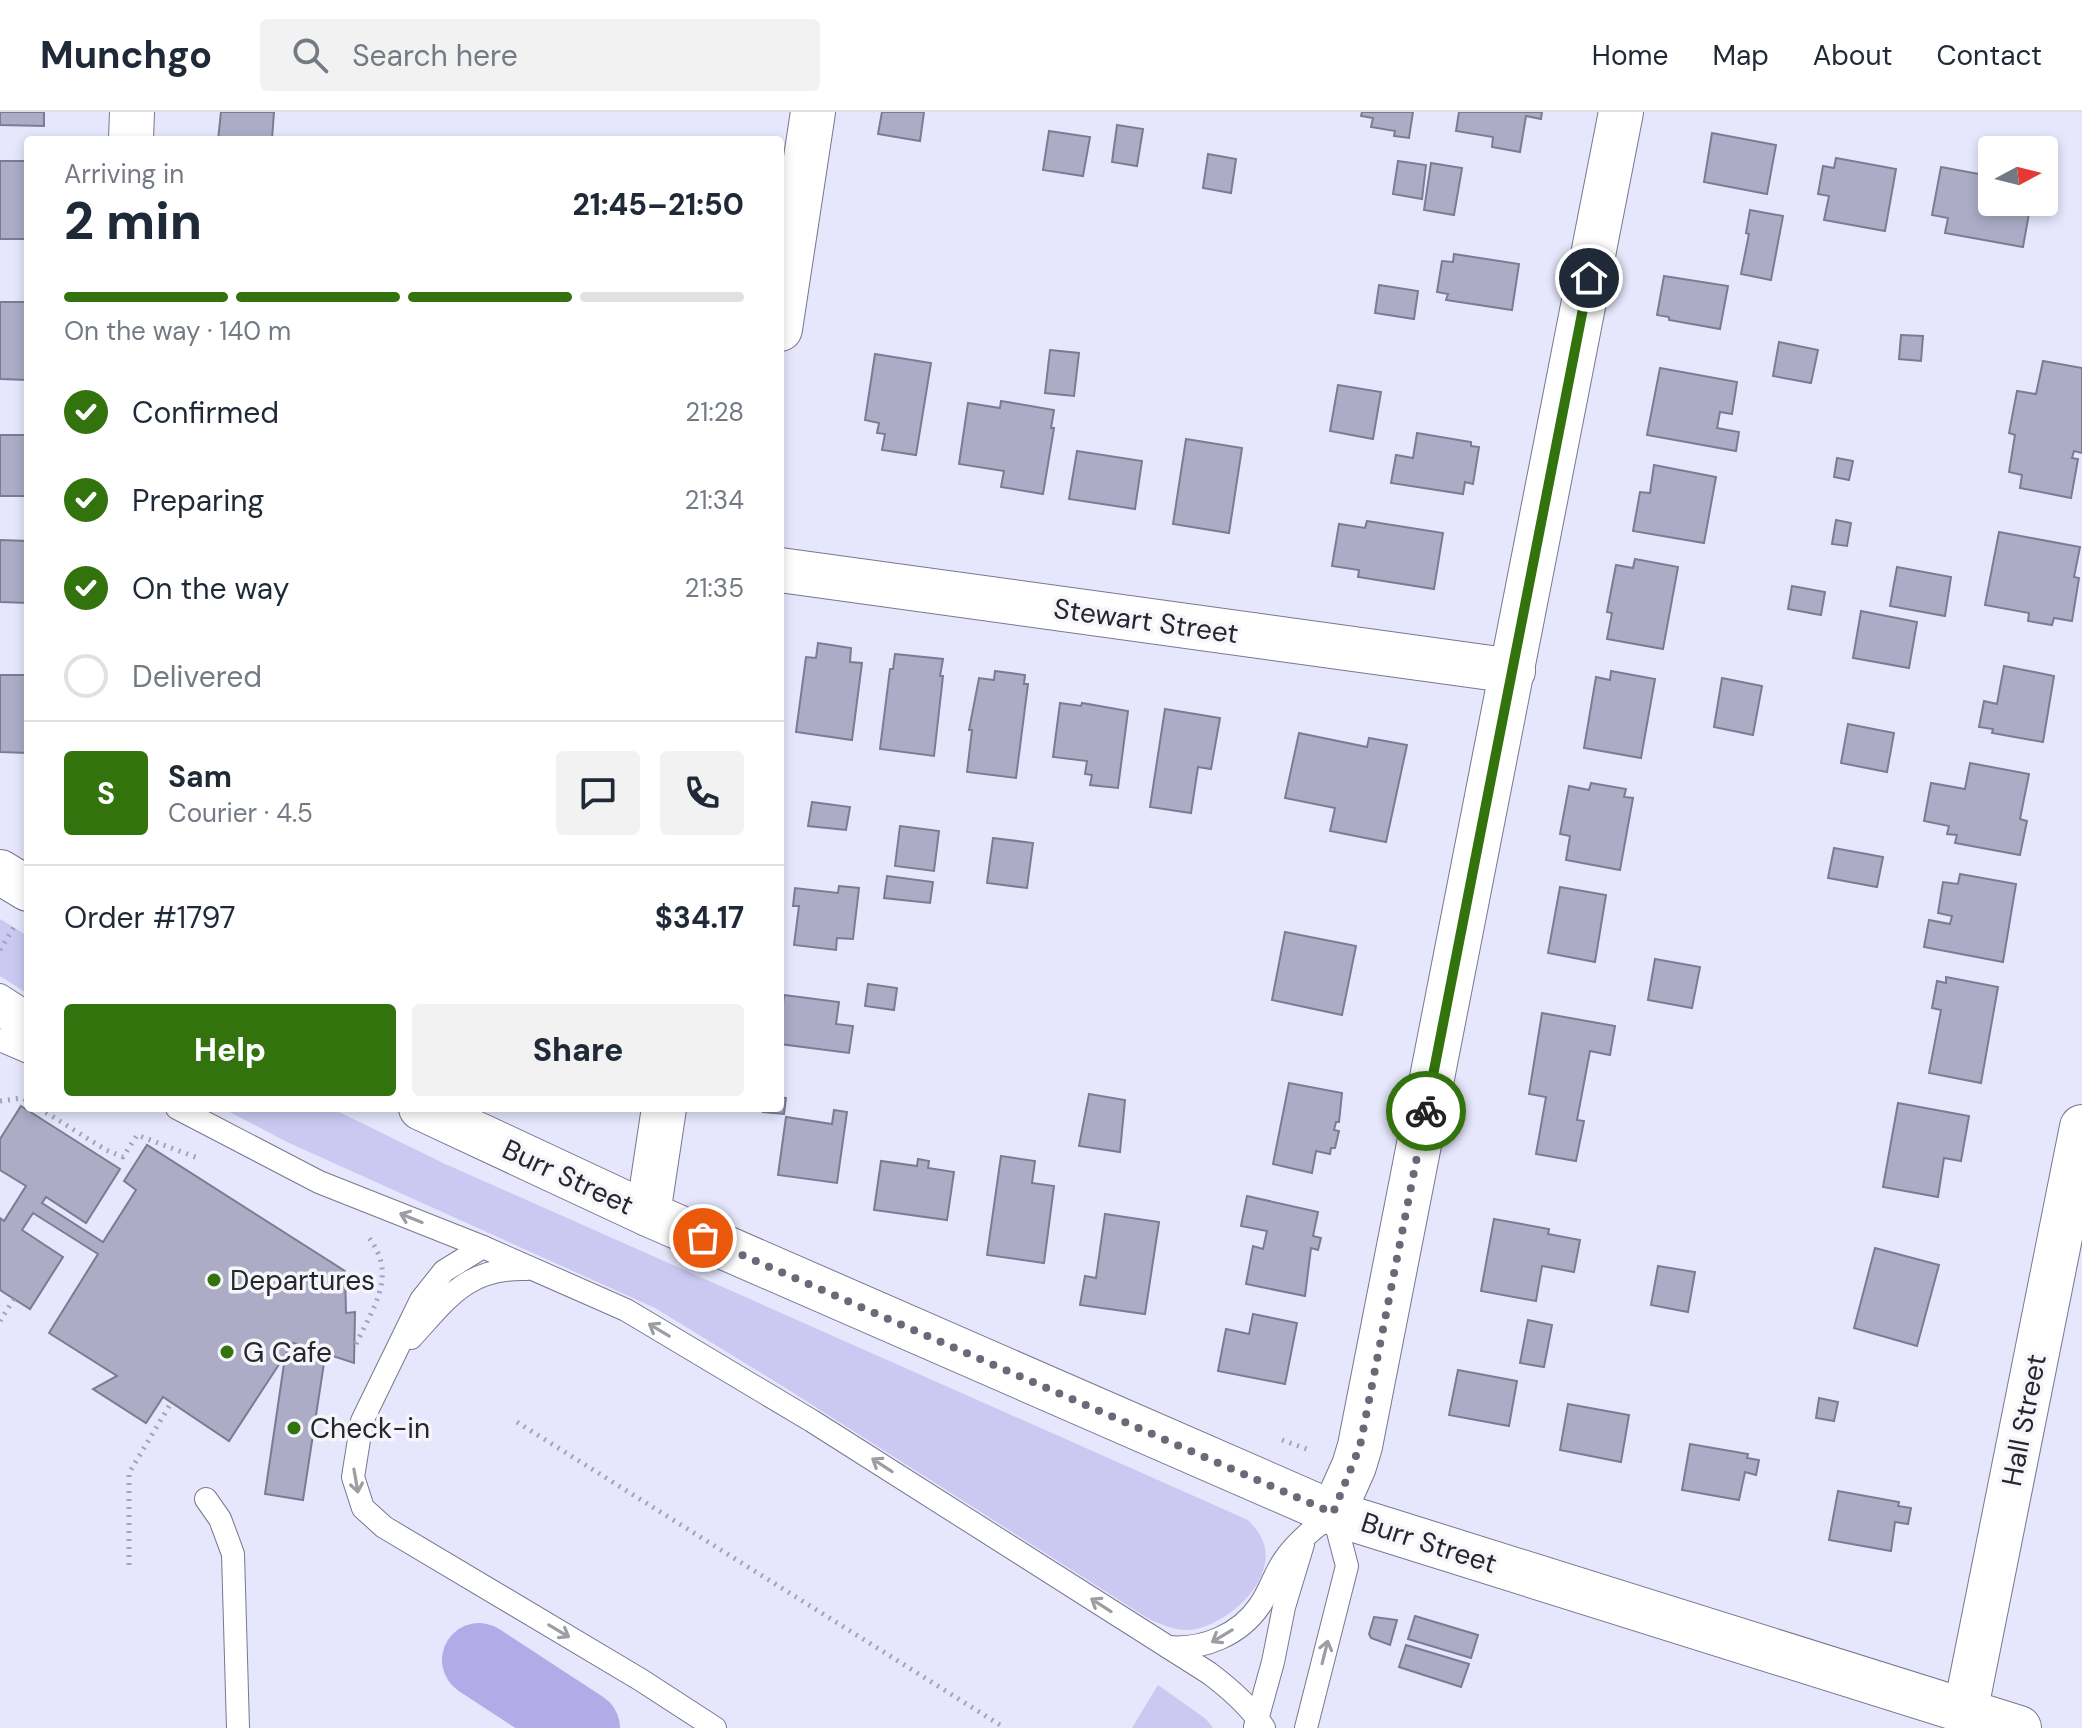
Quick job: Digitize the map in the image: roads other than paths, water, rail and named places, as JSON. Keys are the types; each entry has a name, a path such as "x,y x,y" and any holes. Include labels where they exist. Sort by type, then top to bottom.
{"street":[{"path":"131,136 132,112"},
{"path":"784,303 813,112"},
{"path":"1320,1524 1360,1446 1621,112"},
{"name":"Stewart Street","path":"784,571 1513,671"},
{"path":"0,872 24,887"},
{"name":"Burr Street","path":"430,1112 1320,1524 2019,1728"},
{"path":"648,1214 663,1112"},
{"name":"Hall Street","path":"1965,1713 2082,1127"}],"lane":[{"path":"0,995 24,1010"},
{"path":"0,1015 24,1031"},
{"path":"0,1040 24,1050"},
{"path":"182,1112 319,1182 483,1247 626,1310 786,1405 1167,1647 1227,1687 1258,1724"},
{"path":"483,1247 453,1264 421,1300 362,1421 353,1477 363,1508 384,1527 715,1728"},
{"path":"394,1356 453,1291 486,1274 529,1269"},
{"path":"206,1499 220,1519 233,1554 238,1728"},
{"path":"1167,1647 1200,1647 1215,1642 1242,1624 1260,1606 1275,1573 1320,1524"},
{"path":"1258,1724 1284,1607 1320,1524"},
{"path":"1306,1728 1347,1566 1320,1524"}],"waterway":[{"path":"479,1660 583,1728"}],"place":[{"name":"Departures","path":"214,1280"},
{"name":"G Cafe","path":"227,1352"},
{"name":"Check-in","path":"294,1428"}]}
